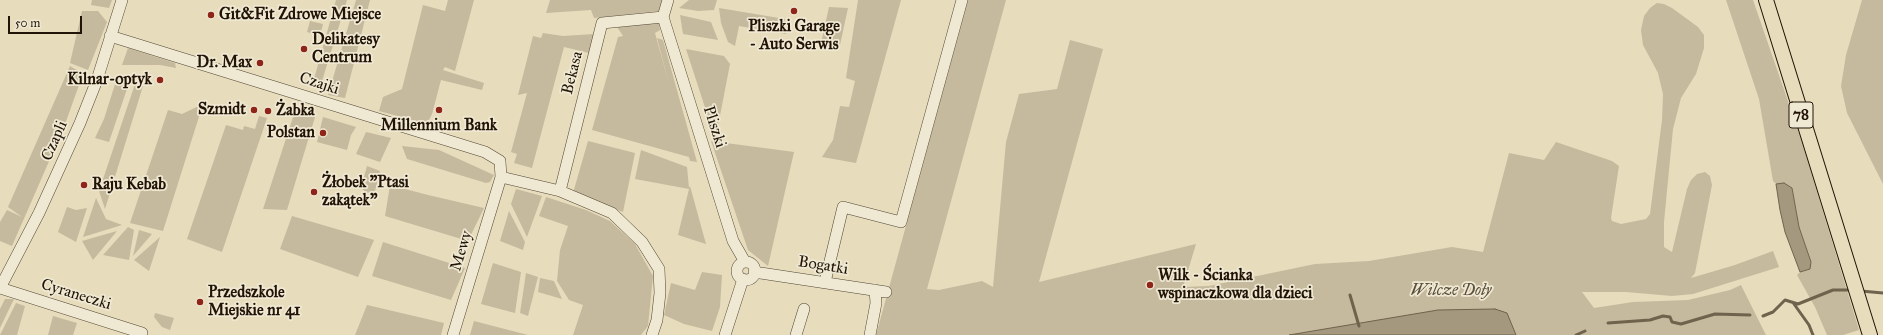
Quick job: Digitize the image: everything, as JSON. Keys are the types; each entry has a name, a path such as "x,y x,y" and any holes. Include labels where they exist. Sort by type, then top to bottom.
{"main road":[{"name":"78","path":"1766,0 1870,335"}],"street":[{"name":"Czapli","path":"0,288 39,213 80,123 122,0"},
{"path":"663,17 668,0"},
{"path":"825,282 843,207 901,222 962,0"},
{"name":"Bekasa","path":"560,191 602,24 663,17"},
{"name":"Pliszki","path":"663,17 733,241 744,262 752,264 754,272"},
{"name":"Czajki","path":"110,36 485,152 500,161 501,177"},
{"path":"501,177 560,191 612,213 642,242 659,269 660,293 657,320 652,335"},
{"name":"Mewy","path":"453,335 501,177"},
{"path":"744,262 739,264 737,270 738,276 743,279 750,278 754,272"},
{"name":"Bogatki","path":"754,272 881,291 876,303 870,335"},
{"path":"725,335 743,279"},
{"name":"Cyraneczki","path":"0,288 142,333"},
{"path":"796,335 804,309"}],"green space":[{"path":"92,0 112,0 109,8 91,5"},
{"path":"336,0 347,0 322,81 318,81 314,79"},
{"path":"356,0 370,0 345,98 328,95"},
{"path":"448,0 474,0 455,71 445,67 443,70 484,83 482,90 441,80 432,114 427,124 379,111 383,97 402,89 423,5 445,11"},
{"path":"550,0 663,0 659,11 594,18 591,10 546,13"},
{"path":"689,0 717,0 714,10 698,11 679,8"},
{"path":"858,0 901,0 856,163 822,157 833,140 840,106 849,107 855,81 846,78"},
{"name":"Wilcze Doły","path":"968,0 1006,0 927,289 939,290 982,281 993,287 1006,142 1019,94 1057,89 1070,40 1103,49 1039,282 1196,244 1183,287 1209,286 1315,264 1369,261 1452,247 1483,252 1509,153 1544,160 1556,142 1612,161 1619,166 1611,218 1612,221 1621,224 1646,219 1650,214 1662,120 1663,94 1658,73 1643,45 1641,30 1644,16 1650,8 1657,3 1664,4 1672,8 1698,27 1704,35 1704,48 1696,74 1681,98 1673,129 1664,222 1664,247 1672,252 1687,189 1691,180 1697,174 1705,172 1710,176 1712,185 1695,273 1691,278 1735,265 1773,251 1779,267 1693,294 1672,296 1626,292 1582,292 1594,308 1633,302 1688,300 1730,290 1741,285 1766,335 876,335"},
{"path":"1726,0 1753,0 1801,139 1859,330 1843,335 1827,335 1815,307 1797,275 1800,272 1810,269 1811,262 1799,227 1792,188 1784,183 1776,184 1773,181 1759,99"},
{"path":"1862,0 1883,0 1883,184 1847,113 1841,86 1846,55"},
{"path":"829,7 848,8 840,45 822,39"},
{"path":"719,8 785,19 786,34 739,26 735,46 728,42 721,23"},
{"path":"82,11 98,11 107,22 88,70 70,63"},
{"path":"680,15 711,22 718,40 683,34"},
{"path":"658,18 660,30 655,33 669,84 657,38 663,40 697,162 690,161 689,157 592,130 618,37 623,36 614,22"},
{"path":"310,21 323,24 320,36 307,32"},
{"path":"543,33 563,36 594,34 589,53 564,47 532,168 514,163 517,154 511,152 527,93 518,95 533,36 541,38"},
{"path":"128,48 175,63 176,68 160,65 122,65"},
{"path":"686,49 724,56 730,64 718,126 710,123"},
{"path":"70,66 83,74 64,127 12,246 0,241 0,222 7,210 22,217 8,207"},
{"path":"116,81 128,86 109,142 95,138 104,119"},
{"path":"135,84 143,86 105,209 99,191"},
{"path":"203,104 163,231 130,223 168,110 182,114"},
{"path":"295,111 315,117 287,210 263,209"},
{"path":"259,116 267,118 222,252 187,239 226,125 243,130 244,126 255,129"},
{"path":"323,117 356,127 351,135 347,150 317,142"},
{"path":"366,132 391,138 380,162 356,154"},
{"path":"588,141 635,153 623,212 573,193"},
{"path":"711,141 794,152 768,266 748,250"},
{"path":"402,146 439,150 494,175 490,182 486,183 407,159"},
{"path":"641,150 687,167 689,188 690,186 706,244 678,235 689,189 635,179"},
{"path":"367,166 380,171 375,191 367,193 361,188"},
{"path":"390,185 484,208 468,241 385,216"},
{"path":"516,189 542,196 527,237 511,204"},
{"path":"546,197 586,210 610,221 635,244 653,276 648,326 641,335 573,335 583,305 569,300 557,281 560,250 568,226 539,216"},
{"path":"96,198 106,219 122,225 83,237"},
{"path":"67,207 76,210 87,208 76,242 58,232"},
{"path":"509,211 525,242 523,250 500,241"},
{"path":"292,216 374,240 358,277 280,249"},
{"path":"128,227 134,230 129,260 103,255"},
{"path":"139,230 152,234 133,256"},
{"path":"117,231 93,260 82,241"},
{"path":"160,237 149,271 134,260"},
{"path":"383,242 465,268 451,300 372,276"},
{"path":"493,263 521,272 515,313 481,304"},
{"path":"702,272 722,275 720,307 712,331 684,324 664,315 671,283 695,290"},
{"path":"526,273 538,277 528,316 520,313"},
{"path":"540,278 554,281 562,299 538,292"},
{"path":"5,299 14,299 0,328 0,309"},
{"path":"16,303 25,306 17,335 0,335"},
{"path":"367,305 444,323 441,335 355,335"},
{"path":"155,313 174,318 170,330 162,327 154,317"},
{"path":"53,316 77,323 73,335 48,335"},
{"path":"474,321 528,335 470,335"}],"shaded area":[{"path":"1784,183 1792,188 1799,227 1811,262 1810,269 1800,272 1785,232 1780,210 1776,184"},
{"path":"1495,309 1507,313 1516,335 1289,335 1438,310"}],"waterway":[{"path":"1763,316 1773,312 1785,300 1798,304 1833,290 1851,290"},
{"path":"1861,291 1883,293"},
{"path":"1350,295 1359,326"},
{"path":"1794,304 1809,325 1813,335"},
{"path":"1608,323 1650,320 1663,316 1670,317 1672,322 1681,324 1715,314 1750,315"},
{"path":"1576,335 1585,331"}],"place":[{"name":"Pliszki Garage - Auto Serwis","path":"794,11"},
{"name":"Git&Fit Zdrowe Miejsce","path":"211,15"},
{"name":"Delikatesy Centrum","path":"304,49"},
{"name":"Dr. Max","path":"260,63"},
{"name":"Kilnar-optyk","path":"160,80"},
{"name":"Szmidt","path":"254,110"},
{"name":"Millennium Bank","path":"439,110"},
{"name":"Żabka","path":"268,111"},
{"name":"Polstan","path":"323,133"},
{"name":"Raju Kebab","path":"84,185"},
{"name":"Żłobek \"Ptasi zakątek\"","path":"314,192"},
{"name":"Wilk - Ścianka wspinaczkowa dla dzieci","path":"1150,285"},
{"name":"Przedszkole Miejskie nr 41","path":"200,302"}]}
